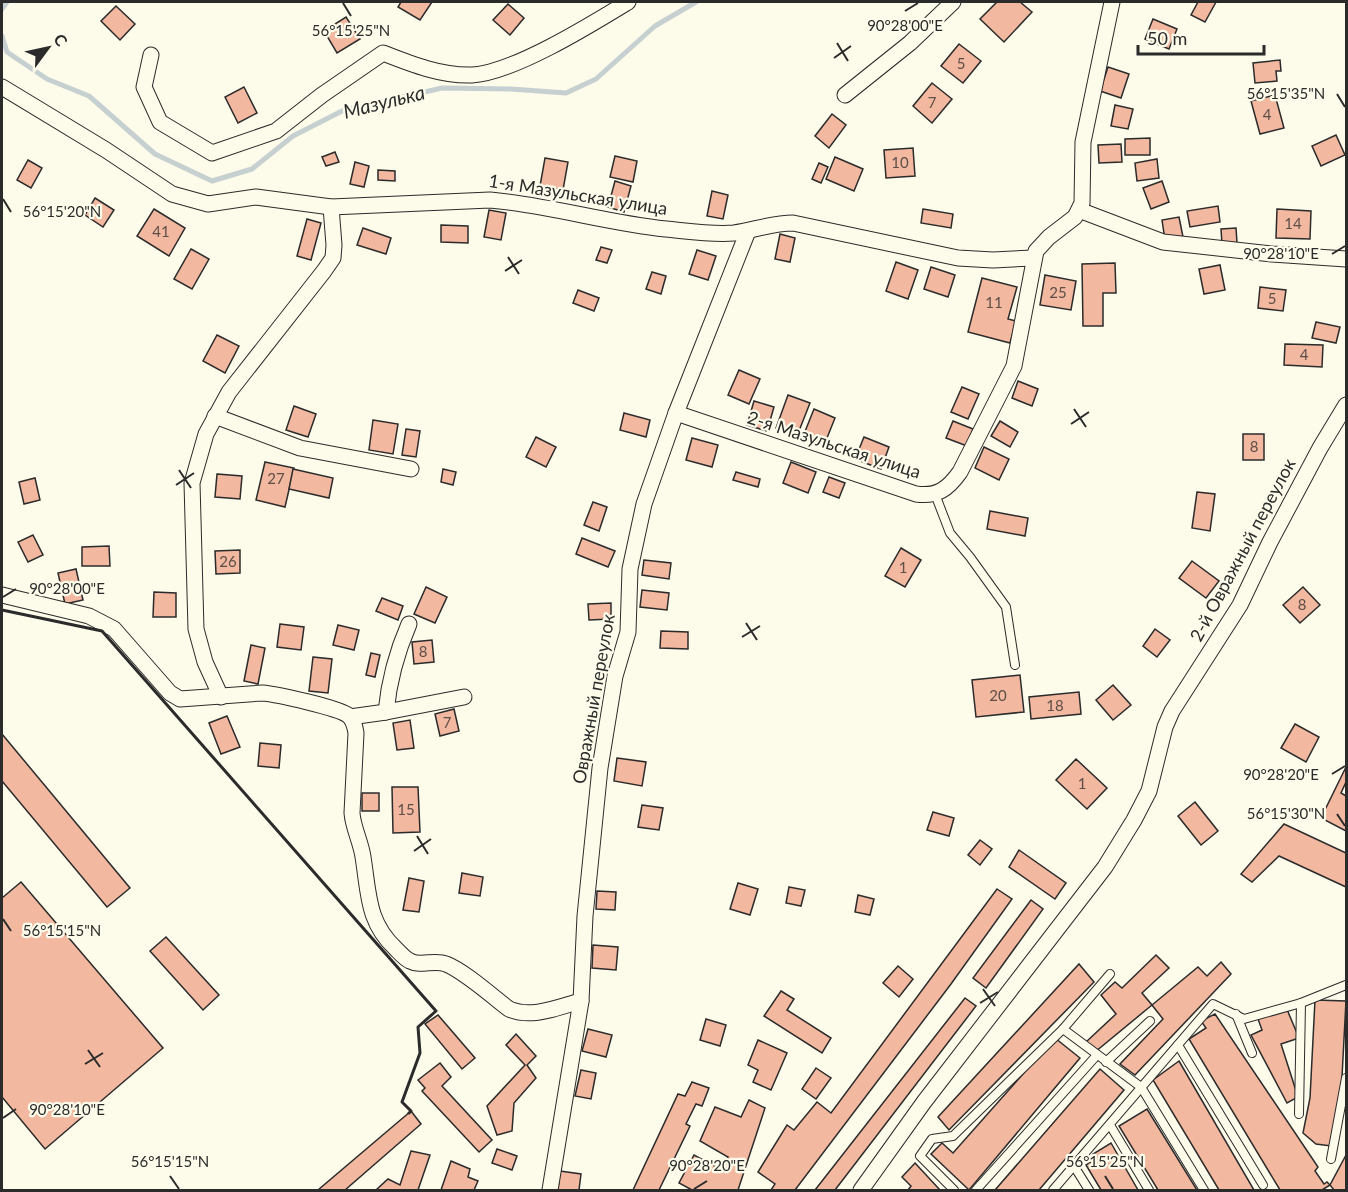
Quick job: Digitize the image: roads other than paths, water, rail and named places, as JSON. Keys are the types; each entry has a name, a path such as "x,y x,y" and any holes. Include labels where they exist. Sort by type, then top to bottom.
{"street":[{"path":"151,55 144,87 160,122 212,153 276,131 322,95 383,53 422,69 472,75 503,68 545,49 628,2"},
{"path":"845,95 910,43 953,2"},
{"path":"1033,258 1039,246 1075,217 1082,203 1083,142 1113,2"},
{"name":"1-я Мазульская улица","path":"2,87 68,126 172,194 208,204 256,197 331,207 512,201 587,217 664,229 730,233 793,223 958,258 993,260 1033,258"},
{"path":"221,697 205,662 196,629 192,483 206,434 229,392 333,258 331,207"},
{"path":"1079,210 1163,242 1272,254 1347,259"},
{"name":"Овражный переулок","path":"550,1191 581,1001 585,916 600,768 615,676 628,632 630,569 644,504 676,413 748,231"},
{"name":"2-я Мазульская улица","path":"676,413 916,494 935,494 944,491 960,472 1014,366 1033,258"},
{"name":"2-й Овражный переулок","path":"861,1191 931,1093 1105,867 1149,791 1165,727 1172,711 1240,605 1275,531 1320,448 1347,405"},
{"path":"214,416 300,448 411,469"},
{"path":"2,595 89,616 103,622 114,629 170,693 180,699 247,693 275,694 345,713 350,717 356,733 353,825 363,855 367,896 373,915 390,944 408,961 417,964 434,961 452,966 509,1009 518,1013 541,1011 581,1001"},
{"path":"386,712 395,657 408,624"},
{"path":"350,717 464,697"}],"lane":[{"path":"935,494 950,533 970,556 1006,607 1015,665"},
{"path":"954,1191 920,1156 933,1139 953,1136 1063,1029 1110,974"},
{"path":"1053,1191 1213,1004 1244,1018 1301,1003 1347,985"},
{"path":"1299,1114 1301,1003"},
{"path":"1236,1014 1252,1053"},
{"path":"1106,1062 1150,1021"},
{"path":"1063,1029 1141,1088 1204,1191"},
{"path":"1178,1045 1263,1185"},
{"path":"976,1191 1097,1054"},
{"path":"1331,1159 1347,1078"},
{"path":"1110,1125 1149,1191"},
{"path":"1074,1166 1089,1191"}],"waterway":[{"name":"Мазулька","path":"2,9 7,2"},
{"name":"Мазулька","path":"2,36 7,52 47,79 89,96 155,154 212,181 252,169 293,136 342,111 442,88 566,93 596,79 655,26 696,2"}]}
